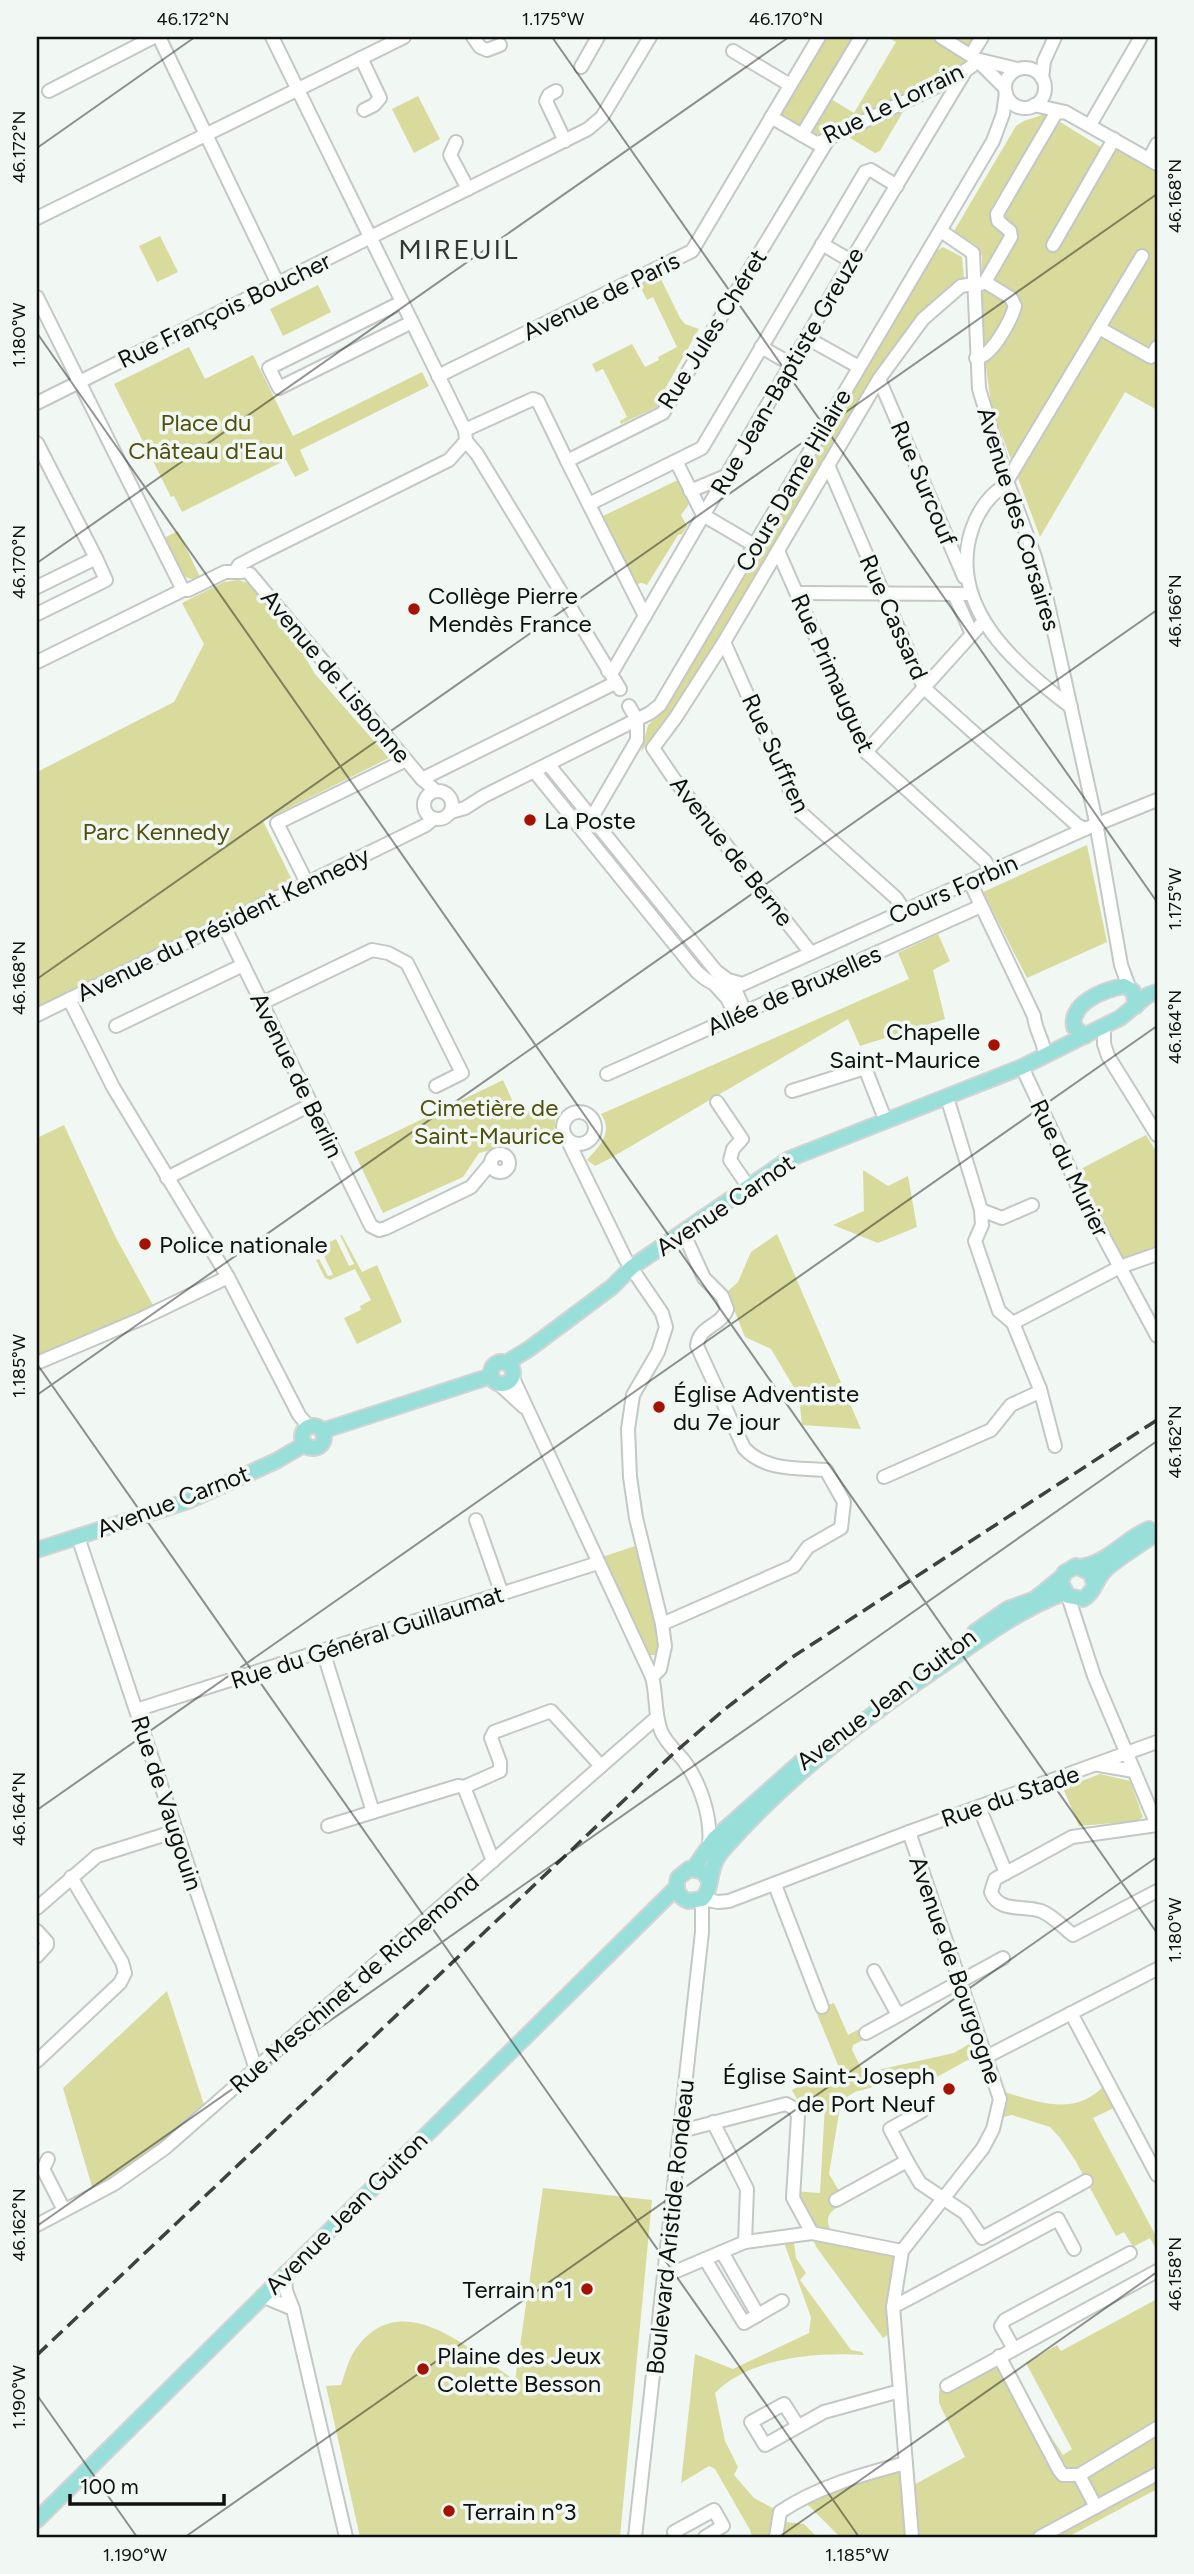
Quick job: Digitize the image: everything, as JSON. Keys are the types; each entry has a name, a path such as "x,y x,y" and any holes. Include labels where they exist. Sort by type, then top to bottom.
{"main road":[{"path":"1128,993 1104,1027 1079,1032 1072,1018 1080,1006 1128,993 1153,993"},
{"name":"Avenue Carnot","path":"495,1380 495,1365 510,1370 529,1349 612,1287 632,1267 789,1159 1022,1067 1051,1052 1079,1032"},
{"path":"316,1429 495,1380"},
{"name":"Avenue Carnot","path":"37,1550 188,1501 276,1461 305,1444 302,1435 316,1429"},
{"path":"1157,1526 1128,1540 1103,1560 1068,1570 1061,1583 1066,1595 1084,1598 1091,1592 1094,1583 1105,1569 1157,1533"},
{"path":"1081,1567 1091,1573 1094,1583"},
{"name":"Avenue Jean Guiton","path":"695,1892 680,1874 694,1868 713,1836 864,1709 1007,1609 1035,1599 1062,1577"},
{"name":"Avenue Jean Guiton","path":"37,2520 657,1907 695,1892 717,1858 774,1799 841,1739 886,1704 987,1635 1035,1606 1066,1595"},
{"path":"694,1868 702,1871 695,1892"}],"street":[{"path":"49,91 157,37 278,284"},
{"path":"272,37 465,436 617,686 422,779"},
{"path":"37,218 404,37"},
{"path":"473,37 480,47 487,50 500,45"},
{"path":"581,67 598,37"},
{"name":"Rue François Boucher","path":"37,403 588,129 602,117 650,37"},
{"name":"Avenue de Paris","path":"438,376 692,251 819,37"},
{"path":"803,135 861,37"},
{"path":"941,37 974,57 1017,106 1065,112 1153,162 1157,144"},
{"name":"Rue Le Lorrain","path":"771,117 816,143 830,138 966,70 982,37"},
{"path":"993,141 1003,114 1008,77 1021,69 1054,37"},
{"path":"941,231 993,141 1011,118 1044,94 1044,61 1054,37"},
{"path":"1090,125 1142,37"},
{"path":"733,51 790,86"},
{"path":"974,57 1034,70 1065,112"},
{"path":"361,58 380,98 364,110"},
{"name":"Rue Jean-Baptiste Greuze","path":"608,671 614,668 645,616 966,70"},
{"path":"556,91 549,95 546,101 565,141"},
{"path":"976,358 982,358 990,351 1015,306 1011,298 978,284 1011,237 1010,231 996,218 1056,113 1065,112"},
{"name":"Rue Jules Chéret","path":"567,461 663,413 830,138"},
{"path":"1054,245 1114,139"},
{"path":"456,142 450,155 468,189"},
{"path":"589,504 702,447 866,170 871,170 897,186"},
{"name":"Avenue des Corsaires","path":"941,231 973,253 978,284 976,358 979,389 1035,557 1071,707 1091,827 1128,993"},
{"name":"Cours Dame Hilaire","path":"637,720 660,705 941,231"},
{"path":"822,244 852,261"},
{"path":"797,593 954,594 969,590 968,546 981,510 998,489 1008,482 1142,256"},
{"name":"Cours Dame Hilaire","path":"653,748 724,642 879,379 923,318 961,286 978,284"},
{"path":"37,297 183,590"},
{"path":"402,302 269,368 279,388 412,322"},
{"path":"1099,328 1155,355"},
{"path":"807,338 859,367"},
{"path":"761,347 791,364"},
{"name":"Rue Surcouf","path":"879,379 983,622 1018,663 1071,707"},
{"path":"236,570 239,565 256,556 449,460 458,453 465,436 533,398 538,401 645,616"},
{"path":"37,443 106,580 37,614"},
{"path":"676,461 703,515 754,545"},
{"name":"Rue Cassard","path":"828,465 924,688 1077,825 1091,827"},
{"path":"690,491 726,476"},
{"path":"953,550 968,546"},
{"name":"Rue Primauguet","path":"778,551 866,752 985,861 992,872"},
{"path":"37,662 225,572 236,570 250,574 256,556"},
{"path":"37,587 96,558"},
{"name":"Avenue de Lisbonne","path":"250,574 432,794"},
{"path":"954,594 972,634"},
{"path":"866,752 983,622"},
{"name":"Rue Suffren","path":"724,642 799,811 896,898 904,910"},
{"path":"1043,686 1063,673"},
{"path":"592,819 637,740 637,720 629,706"},
{"path":"451,806 465,808 637,720"},
{"name":"Avenue de Berne","path":"653,748 674,779 811,953"},
{"path":"306,883 277,823 406,760"},
{"path":"548,764 716,971 739,985"},
{"path":"534,771 697,972 715,985 740,1014"},
{"path":"445,793 451,806 444,819 429,815 424,803 432,794 445,793"},
{"name":"Cours Forbin","path":"739,985 1157,800"},
{"name":"Avenue du Président Kennedy","path":"37,1015 409,832 429,815"},
{"path":"970,882 1034,1016 1034,1023 1051,1052"},
{"name":"Allée de Bruxelles","path":"607,1074 981,906"},
{"name":"Avenue de Berlin","path":"223,924 371,1226 379,1230 386,1228 471,1187 491,1163"},
{"path":"262,1003 372,950 388,953 407,963 462,1073 436,1086"},
{"path":"116,1026 243,964"},
{"path":"715,985 739,985"},
{"path":"739,985 740,1014"},
{"path":"69,999 113,1087 228,1277 299,1415 316,1429"},
{"path":"1104,1027 1104,1044 1108,1056 1157,1135"},
{"path":"1079,1032 1108,1056"},
{"name":"Rue du Murier","path":"1022,1067 1086,1204 1157,1336"},
{"path":"792,1091 865,1068 886,1119"},
{"path":"947,1097 981,1210 982,1225 975,1241 999,1311 1013,1323 1040,1389 1055,1446"},
{"path":"716,1102 742,1139 733,1149 730,1160 748,1186"},
{"path":"167,1178 312,1104"},
{"path":"566,1137 632,1267 662,1313 666,1326 658,1352 633,1395 628,1440 636,1518 665,1646 660,1669 652,1676"},
{"path":"981,1210 1002,1218 1032,1205"},
{"path":"662,1624 794,1566 808,1547 841,1528 845,1507 826,1469 772,1466 744,1448 697,1346 701,1334 721,1320 727,1309 722,1296 704,1278 683,1232"},
{"path":"1013,1323 1120,1267 1157,1254"},
{"path":"37,1363 143,1318 228,1277"},
{"path":"510,1370 652,1676 656,1693 656,1718 663,1735 694,1777 713,1836 725,1841 717,1850 717,1858"},
{"path":"495,1380 529,1413"},
{"path":"884,1477 991,1430 1005,1410 1040,1389"},
{"path":"476,1520 502,1594"},
{"name":"Rue de Vaugouin","path":"78,1537 256,2069"},
{"name":"Rue du Général Guillaumat","path":"136,1710 598,1563"},
{"path":"1066,1595 1094,1676 1157,1825 1072,1837 995,1879 991,1885 994,1899 1000,1905 1042,1912 1073,1935 1157,1891"},
{"path":"1077,1621 1084,1598"},
{"path":"323,1651 373,1812"},
{"path":"328,1826 458,1786 464,1787 500,1771 500,1762 491,1738 494,1732 546,1712 555,1714 601,1766"},
{"name":"Rue Meschinet de Richemond","path":"37,2225 114,2184 165,2148 656,1718"},
{"name":"Rue du Stade","path":"695,1892 718,1902 729,1901 1157,1742"},
{"path":"1099,1765 1134,1770"},
{"path":"464,1787 493,1861"},
{"path":"979,1807 1006,1874"},
{"path":"37,1908 97,1856 176,1830"},
{"name":"Avenue de Bourgogne","path":"909,1832 1000,2099 993,2129 983,2148 941,2198 902,2251 893,2307 912,2537"},
{"path":"37,2061 120,1983 125,1973 122,1962 71,1877"},
{"path":"775,1885 822,2007"},
{"name":"Boulevard Aristide Rondeau","path":"635,2537 702,1931 695,1892"},
{"path":"37,1931 47,1945 37,1956"},
{"path":"866,2033 1003,1958"},
{"path":"986,2057 1157,1969"},
{"path":"874,1971 898,2015"},
{"path":"1071,2013 1157,2175"},
{"path":"681,2131 786,2104 795,2109 798,2116 793,2198 812,2233"},
{"path":"922,2111 890,2129 920,2183 965,2213 992,2255"},
{"path":"713,2122 747,2189 745,2242"},
{"path":"48,2159 43,2169 64,2210"},
{"path":"836,2200 907,2161"},
{"path":"982,2238 1086,2182"},
{"path":"1048,2202 1074,2249"},
{"path":"893,2307 1058,2220"},
{"path":"665,2276 745,2242 812,2233 902,2251"},
{"path":"722,2252 758,2315"},
{"path":"1014,2348 1002,2326 1005,2320 1130,2253"},
{"path":"705,2259 744,2323 782,2301"},
{"path":"947,2386 1157,2271"},
{"path":"285,2273 286,2291 293,2309 346,2537"},
{"path":"262,2296 293,2309"},
{"path":"999,2356 1063,2475 1079,2475 1157,2428"},
{"path":"798,2426 824,2412 900,2391"},
{"path":"776,2537 780,2512 793,2503 860,2474 906,2463"},
{"path":"1040,2537 1157,2474"},
{"path":"1079,2475 1096,2507"},
{"path":"677,2537 674,2532 714,2510 723,2526 705,2537"}],"green space":[{"path":"819,37 861,37 826,96 854,113 896,42 887,37 982,37 976,59 910,100 880,151 875,153 850,138 844,131 821,142 771,117"},
{"path":"418,96 440,139 414,153 392,109"},
{"path":"1042,115 1049,115 1107,151 1112,144 1144,164 1157,144 1157,410 1125,392 1040,537 991,406 982,334 982,256 977,246 954,231 1016,126"},
{"path":"160,236 178,272 157,282 139,246"},
{"path":"943,247 962,257 964,278 917,319 687,696 670,718 667,716 641,752 648,725 664,711 933,253"},
{"path":"659,275 680,318 685,324 699,329 665,389 668,392 659,406 621,424 620,421 627,417 603,369 596,372 592,364 632,344 645,367 677,347 653,297 647,300 640,286"},
{"path":"318,285 331,312 283,336 270,309"},
{"name":"Place du Château d'Eau","path":"189,347 205,379 253,355 293,436 422,372 429,386 300,450 309,470 295,477 286,460 182,512 174,496 171,497 114,384"},
{"path":"678,480 689,504 681,515 687,526 682,534 678,535 647,585 636,584 603,516"},
{"path":"178,531 200,577 196,579 182,574 164,538"},
{"name":"Parc Kennedy","path":"238,580 248,583 297,643 315,674 389,758 263,821 293,882 37,1008 37,772 174,702 204,644 182,603 224,582"},
{"path":"1087,845 1107,942 1027,978 983,892"},
{"path":"938,934 950,961 933,970 945,1019 860,1046 848,1019 609,1159 595,1166 587,1160 605,1133 605,1121 601,1114 909,979 898,953"},
{"name":"Cimetière de Saint-Maurice","path":"503,1080 519,1115 551,1102 556,1115 554,1134 479,1153 463,1177 383,1213 354,1152"},
{"path":"64,1125 115,1236 154,1307 37,1355 37,1138"},
{"path":"1146,1135 1157,1153 1157,1250 1126,1258 1120,1255 1075,1172"},
{"path":"863,1170 888,1186 908,1176 917,1227 878,1243 833,1225 864,1211"},
{"path":"777,1234 861,1429 802,1425 799,1396 771,1349 745,1337 727,1292 738,1282 751,1252"},
{"path":"340,1235 362,1272 377,1265 402,1322 357,1344 344,1318 361,1310 360,1306 371,1300 355,1269 330,1280 325,1278 316,1260 319,1259 328,1276 333,1275 320,1247 336,1239 349,1266 354,1264"},
{"path":"638,1545 660,1642 657,1655 650,1655 602,1557"},
{"path":"1100,1774 1130,1781 1143,1817 1137,1821 1079,1826 1063,1788"},
{"path":"167,1991 205,2108 160,2146 93,2190 63,2088"},
{"path":"834,2003 848,2035 863,2027 869,2037 853,2045 852,2050 864,2073 954,2053 979,2038 984,2051 937,2077 935,2073 925,2079 922,2073 855,2092 841,2101 829,2174 841,2194 834,2198 840,2206 831,2212 828,2223 834,2237 902,2251 895,2330 883,2338 817,2248 793,2191 820,2193 825,2105 799,2103 792,2090 814,2078 840,2070 815,2009"},
{"path":"1108,2082 1120,2105 1093,2118 1157,2238 1157,2250 1150,2238 1133,2247 1124,2232 1116,2236 1075,2160 1050,2127 1012,2115 996,2119 997,2090 1041,2102 1069,2104 1095,2094"},
{"name":"Plaine des Jeux Colette Besson","path":"543,2188 652,2200 620,2537 360,2537 326,2386 341,2385 355,2350 374,2331 394,2322 415,2323 436,2329 515,2380"},
{"path":"793,2236 796,2258 806,2273 800,2280 851,2350 864,2355 805,2356 765,2364 747,2371 715,2393 725,2441 738,2467 734,2475 754,2498 780,2512 779,2521 804,2524 817,2537 752,2537 715,2469 709,2466 681,2483 695,2354 733,2369 809,2333 811,2317 782,2237"},
{"path":"1157,2299 1157,2489 1068,2537 840,2537 802,2499 906,2463 908,2488 965,2457 939,2403 939,2391 999,2356 1063,2455 1072,2449 1026,2363 1057,2345 1061,2351"}],"railway":[{"path":"37,2355 674,1753 725,1709 794,1656 1157,1420"}],"place":[{"name":"Collège Pierre Mendès France","path":"414,609"},
{"name":"La Poste","path":"530,820"},
{"name":"Chapelle Saint-Maurice","path":"994,1045"},
{"name":"Police nationale","path":"145,1244"},
{"name":"Église Adventiste du 7e jour","path":"659,1407"},
{"name":"Église Saint-Joseph de Port Neuf","path":"949,2089"},
{"name":"Terrain n°1","path":"587,2289"},
{"name":"Plaine des Jeux Colette Besson","path":"423,2369"},
{"name":"Terrain n°3","path":"449,2511"}],"district":[{"name":"MIREUIL","path":"459,249"}]}
